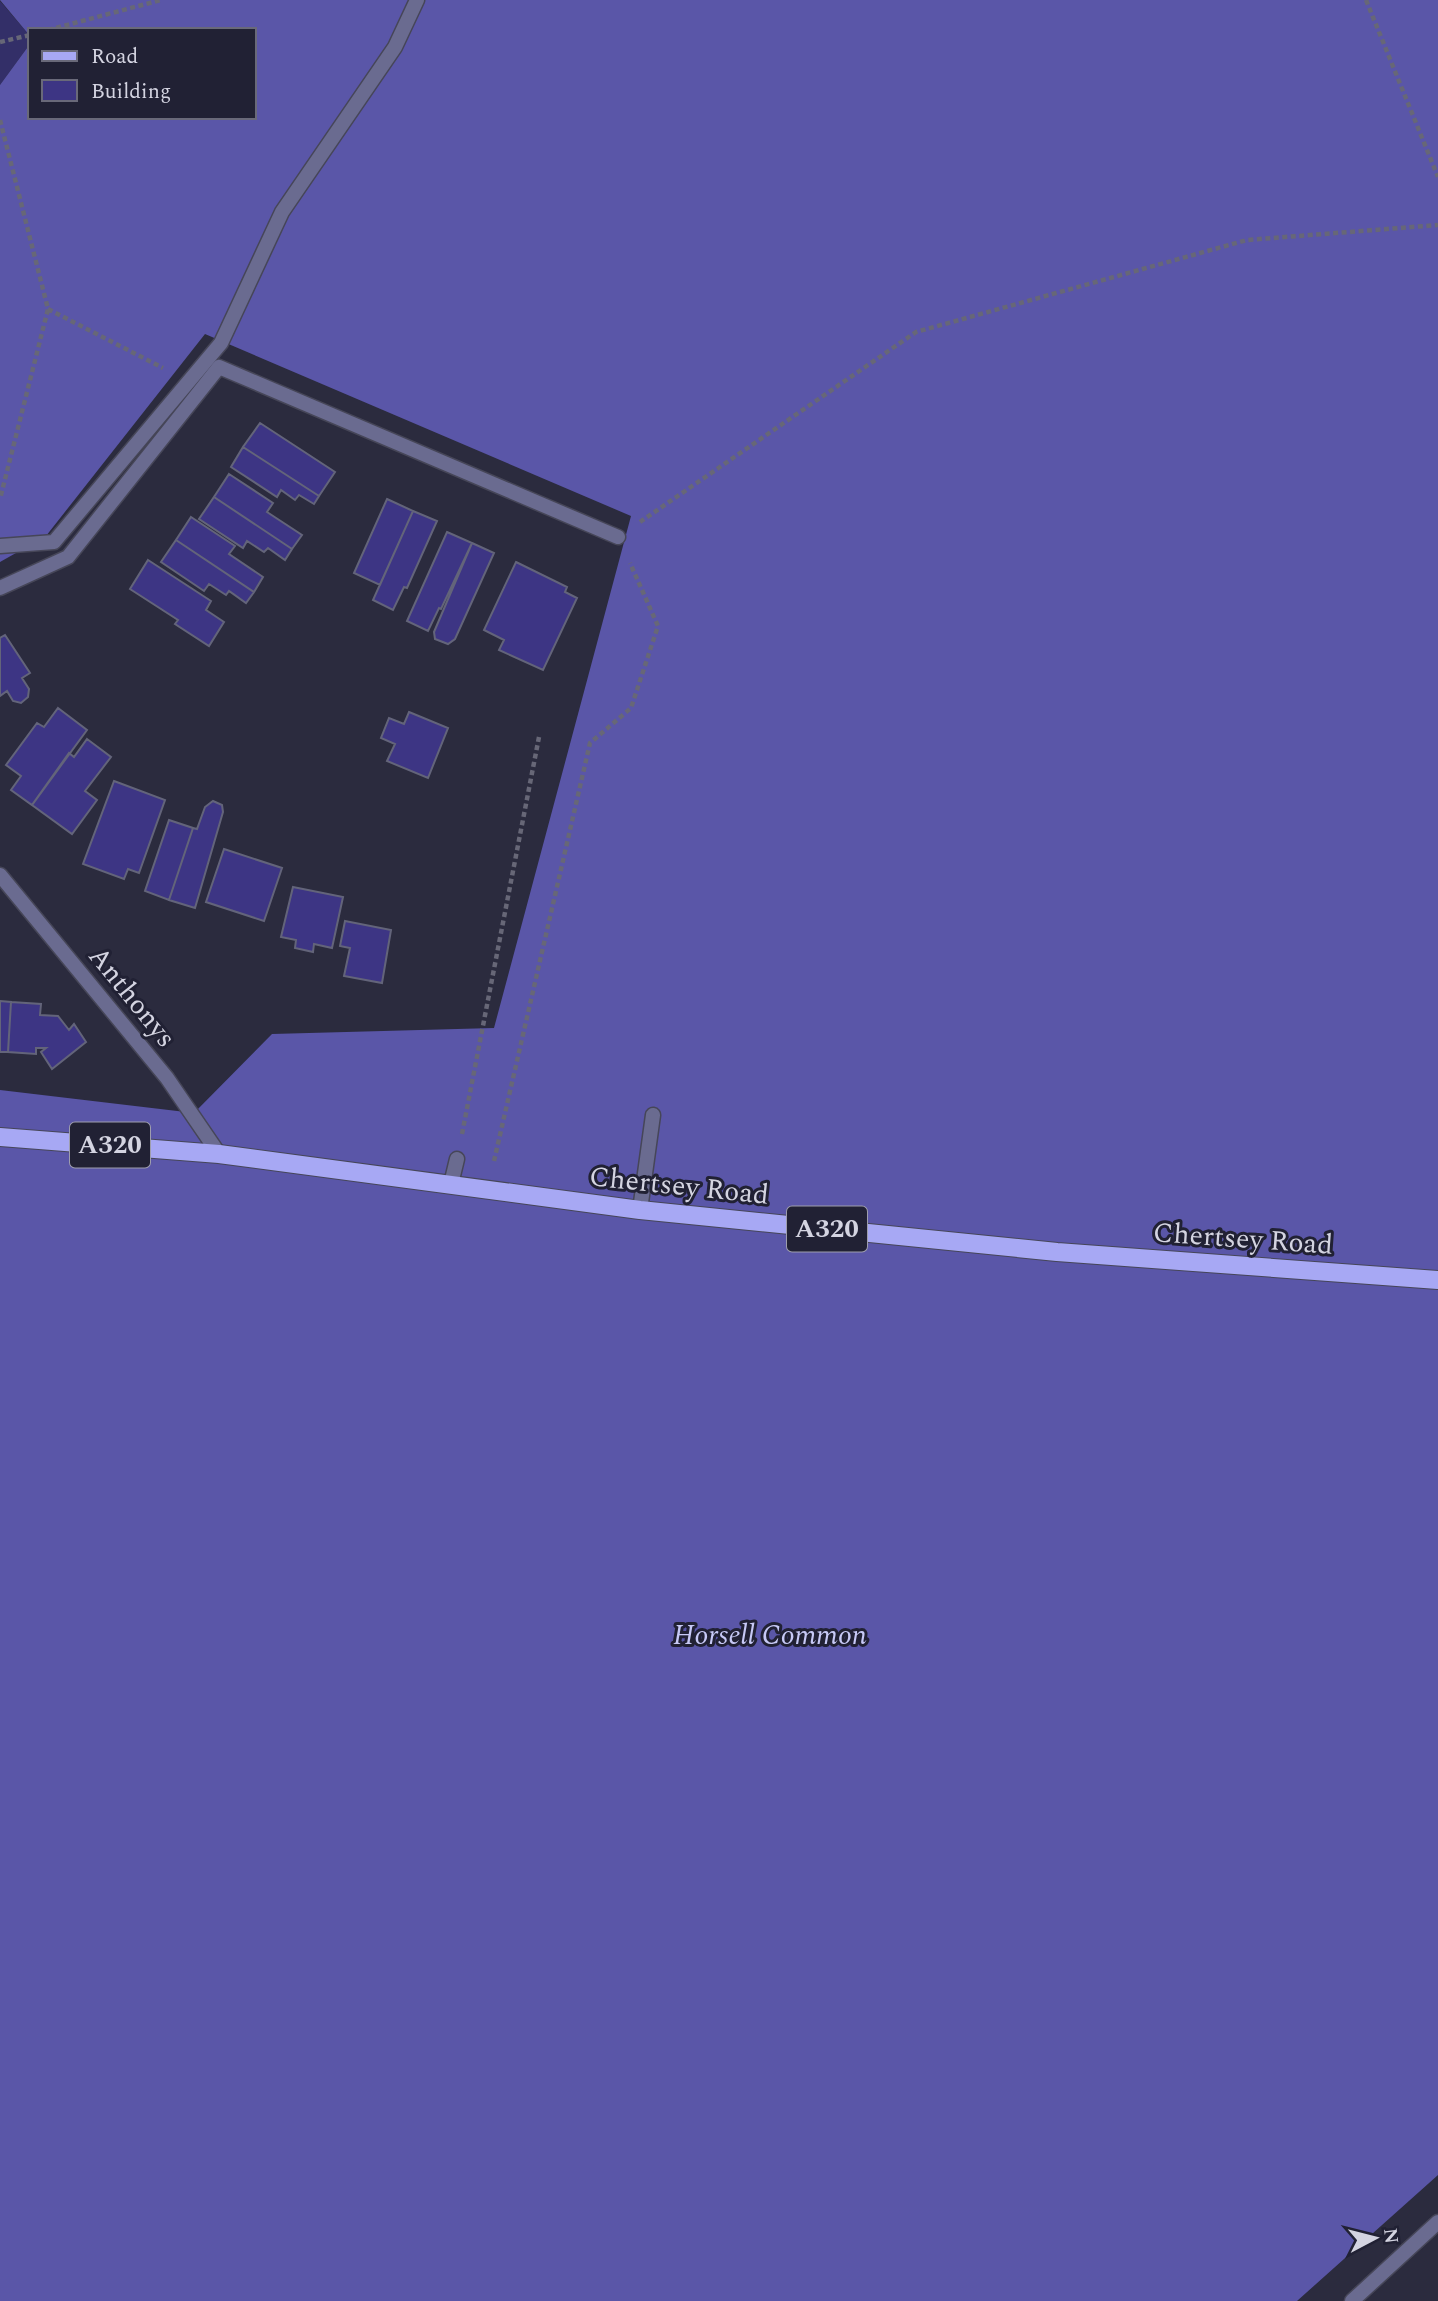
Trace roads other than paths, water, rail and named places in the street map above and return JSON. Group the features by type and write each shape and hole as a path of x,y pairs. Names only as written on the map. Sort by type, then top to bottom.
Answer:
{"main road":[{"name":"Chertsey Road","path":"0,1137 219,1154 639,1210 1057,1252 1438,1280"}],"street":[{"path":"0,546 54,542 221,343 282,212 395,47 417,0"},
{"path":"0,588 68,557 219,367 618,537"},
{"name":"Anthonys","path":"0,875 167,1078 219,1154"},
{"path":"639,1210 653,1115"},
{"path":"451,1184 457,1159"},
{"path":"1352,2301 1438,2222"}],"park label":[{"name":"Horsell Common","path":"770,1635"}]}
